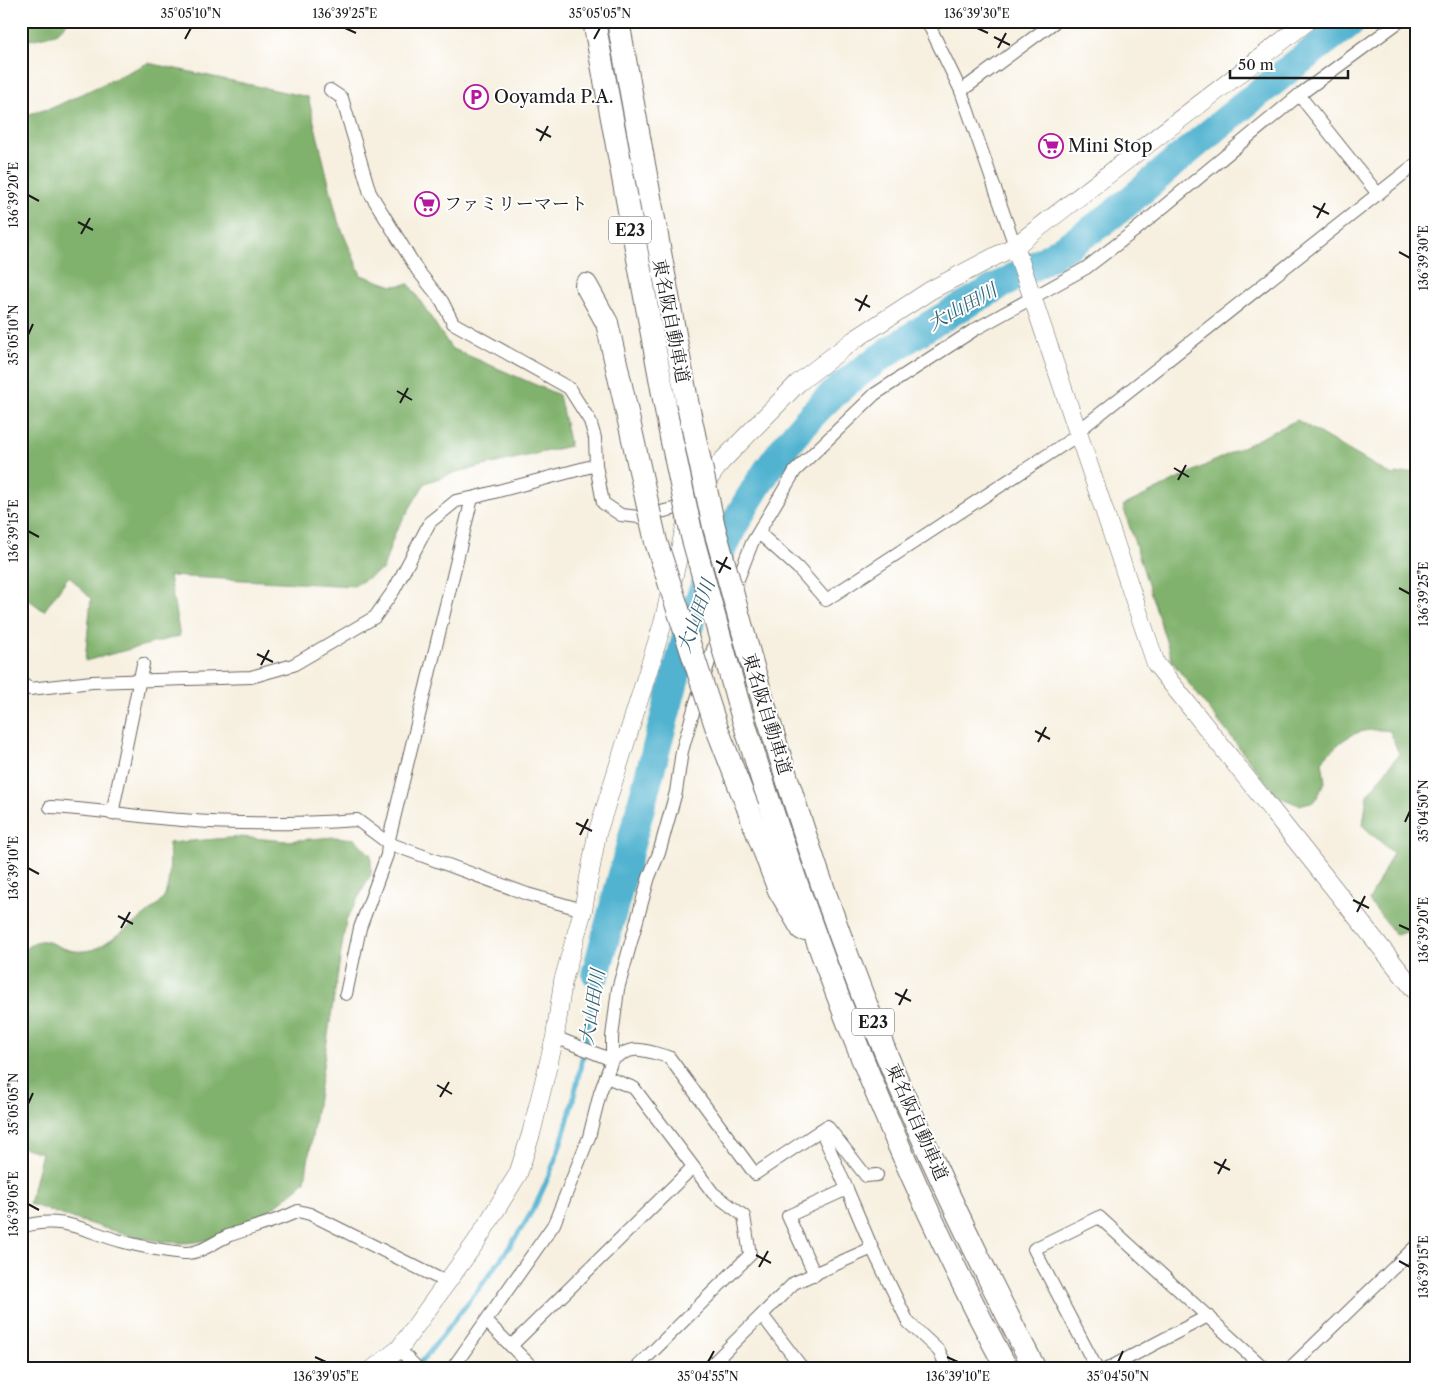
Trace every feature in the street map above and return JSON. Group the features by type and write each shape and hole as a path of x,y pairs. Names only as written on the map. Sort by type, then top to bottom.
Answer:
{"highway":[{"name":"東名阪自動車道","path":"594,21 630,228 671,437 692,536 738,702 791,869 834,984 903,1156 983,1324 1008,1369"},
{"name":"東名阪自動車道","path":"618,21 653,223 687,401 714,527 751,660 814,862 887,1056 934,1161 1035,1369"},
{"path":"624,51 627,21"},
{"path":"586,285 607,323 656,542 716,726 779,890 834,984"}],"street":[{"path":"927,21 961,91 1156,664 1417,993"},
{"path":"961,91 1056,21"},
{"path":"373,1369 399,1349 448,1283 518,1174 531,1134 555,1037 563,981 583,910 597,834 663,623 690,505 721,462 798,382 854,340 931,290 1016,248 1308,21"},
{"path":"452,1369 487,1322 554,1224 589,1137 612,1060 612,1037 618,989 676,792 682,751 724,614 752,543 795,471 875,394 948,346 1032,295 1086,268 1133,232 1299,95 1400,21"},
{"path":"330,90 342,98 370,193 418,271 442,301 453,322 569,388 590,421 595,438 596,465 603,503 621,515 639,518 690,505"},
{"path":"1299,95 1378,194"},
{"path":"759,533 798,568 826,600 1078,434 1417,163"},
{"path":"21,683 30,690 92,682 251,677 293,664 374,617 394,590 430,522 456,501 596,465"},
{"path":"346,994 360,928 387,856 388,843 472,498"},
{"path":"112,814 143,664"},
{"path":"50,807 92,809 112,814 183,821 281,824 358,820 388,843 527,894 583,910"},
{"path":"555,1037 612,1060"},
{"path":"612,1060 625,1050 638,1049 669,1057 755,1174 827,1126 866,1176 876,1174"},
{"path":"606,1077 634,1088 713,1193 744,1216 750,1255 635,1369"},
{"path":"821,1130 872,1248 908,1322 939,1351 948,1369"},
{"path":"511,1346 694,1166"},
{"path":"815,1275 788,1216 847,1189"},
{"path":"21,1227 44,1221 64,1223 81,1226 125,1242 186,1253 197,1252 230,1236 277,1222 298,1211 310,1214 448,1283"},
{"path":"1097,1369 1034,1248 1100,1217 1265,1369"},
{"path":"1289,1369 1417,1245"},
{"path":"707,1369 794,1283 872,1248"},
{"path":"762,1315 803,1369"},
{"path":"1107,1369 1208,1316"},
{"path":"487,1322 534,1369"},
{"path":"399,1349 418,1369"}],"green space":[{"path":"21,21 69,21 56,34 21,42"},
{"path":"148,63 308,97 338,221 361,275 393,286 409,284 451,348 559,395 570,446 457,472 425,483 395,533 383,569 354,586 169,576 180,636 85,661 91,599 69,576 44,611 21,594 21,116 52,108"},
{"path":"1297,420 1391,475 1417,471 1417,929 1396,935 1369,901 1393,853 1363,826 1367,795 1399,754 1390,731 1369,730 1360,732 1337,745 1322,761 1325,782 1315,801 1299,805 1277,796 1173,663 1123,506"},
{"path":"240,837 287,841 334,837 355,839 371,855 371,874 346,921 305,1181 268,1211 241,1227 212,1239 196,1242 158,1241 136,1236 89,1224 29,1204 42,1153 21,1147 21,953 36,942 42,941 78,951 86,951 101,946 141,918 163,899 169,879 169,843"}],"waterway":[{"name":"大山田川","path":"596,973 690,623 716,560 731,530 766,472 786,445 832,395 862,370 917,333 1049,257 1102,222 1264,89 1353,21"},
{"name":"大山田川","path":"417,1367 502,1257 525,1223 540,1196 553,1166 572,1102 580,1069 596,973"}],"place":[{"name":"Ooyamda P.A.","path":"476,97"},
{"name":"Mini Stop","path":"1051,146"},
{"name":"ファミリーマート","path":"427,204"}]}
